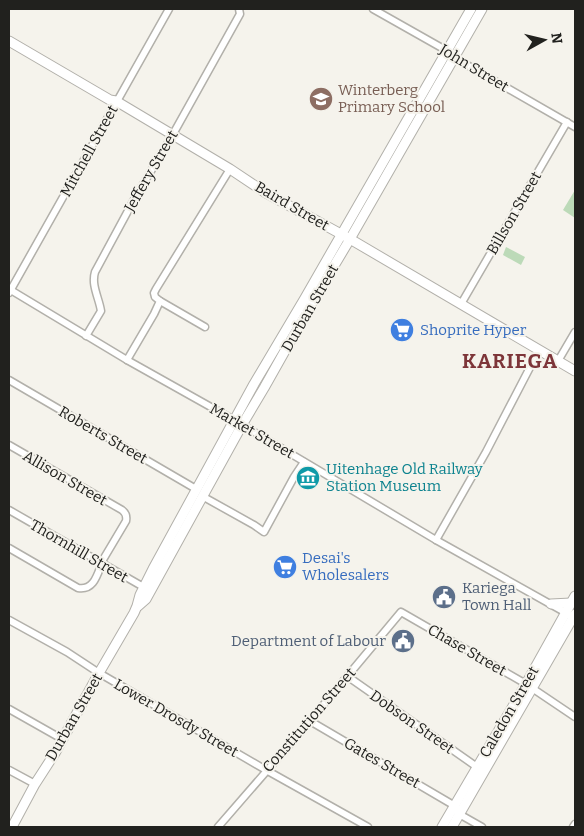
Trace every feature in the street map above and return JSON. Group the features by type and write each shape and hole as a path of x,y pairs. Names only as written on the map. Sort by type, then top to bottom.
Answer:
{"street":[{"name":"Mitchell Street","path":"9,291 169,9"},
{"name":"Jeffery Street","path":"86,336 101,311 93,275 239,16 240,9"},
{"name":"John Street","path":"373,9 575,126"},
{"name":"Durban Street","path":"12,827 138,606 140,595 147,589 166,544 199,493 341,234 471,9"},
{"name":"Durban Street","path":"238,423 272,374 482,9"},
{"name":"Baird Street","path":"9,41 110,100 116,101 266,192 575,371"},
{"name":"Billson Street","path":"461,304 567,122"},
{"path":"205,327 154,296 156,289 230,169"},
{"name":"Market Street","path":"9,291 436,540 571,615"},
{"path":"127,360 160,301"},
{"path":"558,361 575,332"},
{"path":"436,540 486,452 539,350"},
{"name":"Roberts Street","path":"9,380 199,493"},
{"name":"Allison Street","path":"9,446 122,510 126,515 126,521 101,564"},
{"path":"199,493 264,532 304,462"},
{"name":"Thornhill Street","path":"9,510 147,589"},
{"path":"9,548 81,589 91,586 101,564"},
{"path":"551,604 573,600"},
{"name":"Caledon Street","path":"452,827 529,686 571,615 573,600"},
{"name":"Constitution Street","path":"218,827 310,721 400,612"},
{"name":"Chase Street","path":"400,612 529,686 575,716"},
{"name":"Lower Drosdy Street","path":"9,620 67,652 99,673 266,770 368,827"},
{"name":"Dobson Street","path":"347,676 477,767"},
{"name":"Caledon Street","path":"442,827 477,767 529,686"},
{"path":"9,709 62,739"},
{"name":"Gates Street","path":"310,721 454,806"},
{"path":"9,770 35,784"},
{"path":"454,806 459,814 482,827"}],"green space":[{"path":"575,190 575,218 563,210"},
{"path":"506,247 525,257 521,265 503,255"}],"place":[{"name":"Winterberg Primary School","path":"321,99"},
{"name":"Shoprite Hyper","path":"402,330"},
{"name":"Uitenhage Old Railway Station Museum","path":"308,478"},
{"name":"Desai's Wholesalers","path":"285,567"},
{"name":"Kariega Town Hall","path":"444,597"},
{"name":"Department of Labour","path":"403,641"}],"district":[{"name":"KARIEGA","path":"510,361"}]}
